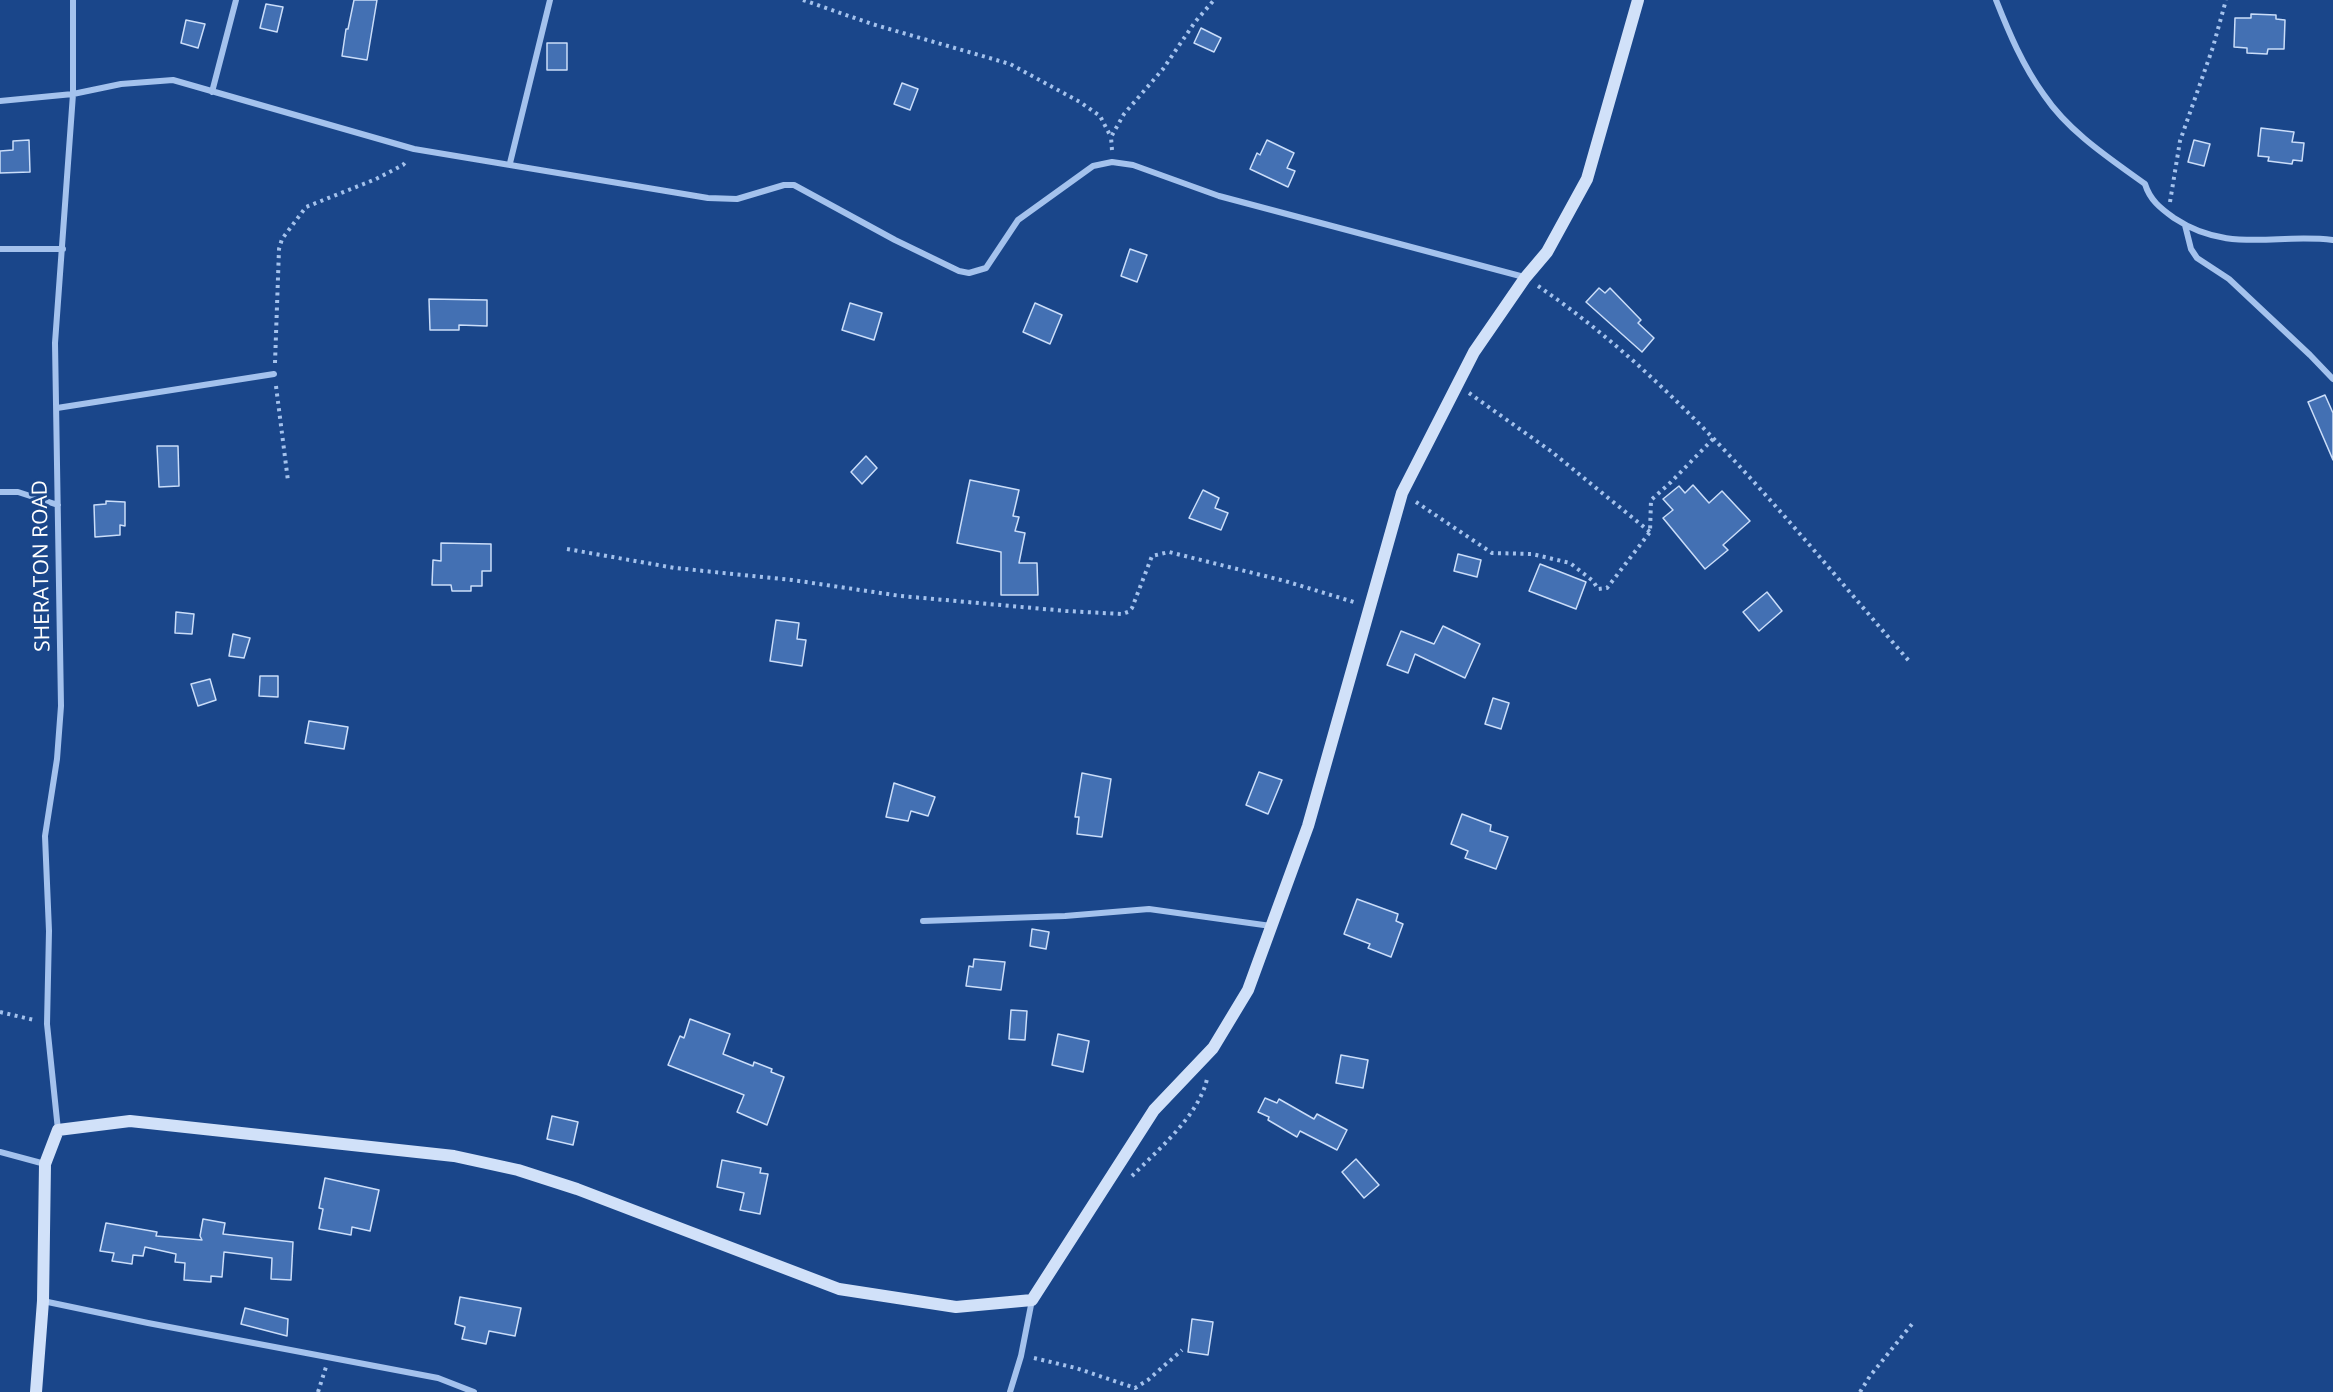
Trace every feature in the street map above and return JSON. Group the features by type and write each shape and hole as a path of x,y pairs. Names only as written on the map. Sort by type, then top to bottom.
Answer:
{"street":[{"name":"SHERATON ROAD","path":"58,1130 47,1023 49,931 45,836 57,759 61,706 56,343 73,94 73,0"},
{"path":"212,92 236,0"},
{"path":"510,163 550,0"},
{"path":"1010,1392 1021,1356 1032,1300 1154,1110 1214,1048 1248,990 1308,826 1402,493 1474,352 1525,278 1547,252 1587,179 1638,0"},
{"path":"1996,0 2019,55 2044,97 2076,131 2145,184 2150,197 2184,225 2212,237 2240,241 2317,238 2333,240"},
{"path":"0,101 73,94 121,84 173,80 414,149 510,163 708,198 737,199 794,185 894,240 959,271 969,273 986,268 1018,220 1093,166 1112,162 1133,165 1219,196 1525,278"},
{"path":"2184,225 2191,249 2197,258 2229,279 2333,379"},
{"path":"0,249 63,249"},
{"path":"57,408 274,374"},
{"path":"0,492 18,492 58,505"},
{"path":"922,921 1065,916 1149,909 1271,926"},
{"path":"36,1392 43,1300 45,1164 58,1130 130,1121 453,1156 518,1170 577,1189 839,1288 956,1307 1032,1300"},
{"path":"0,1152 45,1164"},
{"path":"43,1300 438,1378 474,1392"}],"path":[{"path":"803,0 872,24 1010,64 1080,102 1100,116 1111,137 1112,162"},
{"path":"1111,137 1124,114 1163,69 1214,0"},
{"path":"2169,214 2180,141 2213,46 2226,0"},
{"path":"288,482 274,374 279,249 282,238 306,207 376,179 403,165 414,149"},
{"path":"1525,278 1579,315 1625,354 1714,438 1909,661"},
{"path":"1458,386 1552,452 1650,532"},
{"path":"1402,493 1492,553 1532,554 1570,563 1593,581 1598,589 1607,588 1650,532 1651,500 1714,438"},
{"path":"567,549 675,568 792,580 901,596 1122,614 1132,608 1152,556 1169,552 1285,581 1369,607"},
{"path":"0,1012 47,1023"},
{"path":"1127,1181 1170,1138 1203,1095 1207,1076"},
{"path":"1860,1392 1912,1324"},
{"path":"1021,1356 1076,1368 1135,1388 1148,1380 1182,1350"},
{"path":"318,1392 329,1358"}],"building":[{"path":"354,0 377,0 367,60 342,56"},
{"path":"266,4 283,7 277,32 260,28"},
{"path":"2251,14 2276,15 2276,19 2285,20 2284,49 2268,49 2267,54 2247,53 2247,48 2234,47 2235,18 2251,18"},
{"path":"186,20 205,24 198,48 181,43"},
{"path":"1201,28 1221,38 1214,52 1194,43"},
{"path":"547,43 567,43 567,70 547,70"},
{"path":"902,83 918,89 910,110 894,104"},
{"path":"2261,128 2294,132 2292,142 2304,143 2302,161 2293,160 2292,164 2268,161 2269,157 2258,156"},
{"path":"29,140 30,172 0,173 0,151 13,150 13,141"},
{"path":"1267,140 1294,153 1287,168 1295,171 1288,187 1250,169 1257,153 1260,155"},
{"path":"2194,140 2210,144 2204,166 2188,162"},
{"path":"1130,249 1147,255 1137,282 1121,276"},
{"path":"1599,288 1605,293 1610,288 1641,320 1638,323 1654,338 1642,352 1586,302"},
{"path":"429,299 487,300 487,326 459,325 459,330 430,330"},
{"path":"850,303 882,313 874,340 842,330"},
{"path":"1035,303 1062,315 1050,344 1023,332"},
{"path":"2325,395 2333,413 2333,460 2308,402"},
{"path":"157,446 178,446 179,486 159,487"},
{"path":"866,456 877,468 862,484 851,472"},
{"path":"970,480 1019,490 1013,516 1019,517 1015,531 1025,533 1019,563 1037,563 1038,595 1001,595 1001,552 957,543"},
{"path":"1693,485 1709,503 1722,491 1750,521 1723,545 1728,550 1705,569 1663,518 1673,510 1663,499 1679,486 1685,493"},
{"path":"1203,490 1219,498 1215,508 1228,513 1221,530 1189,518"},
{"path":"106,501 125,502 125,526 120,525 120,535 95,537 94,505 106,504"},
{"path":"441,543 491,544 491,571 482,571 482,586 471,586 471,591 452,591 451,585 432,585 433,560 441,561"},
{"path":"1458,554 1481,560 1477,577 1454,571"},
{"path":"1540,564 1586,582 1576,609 1529,591"},
{"path":"1767,592 1782,611 1759,631 1743,612"},
{"path":"176,612 194,614 192,634 175,633"},
{"path":"776,620 799,623 797,639 806,640 802,666 770,661"},
{"path":"1443,626 1480,644 1465,678 1415,654 1408,673 1387,665 1401,631 1434,644"},
{"path":"233,634 250,638 244,658 229,656"},
{"path":"260,676 278,676 278,697 259,696"},
{"path":"210,679 216,700 198,706 191,684"},
{"path":"1493,698 1509,703 1501,729 1485,724"},
{"path":"309,721 348,727 344,749 305,743"},
{"path":"1259,772 1282,780 1268,814 1246,805"},
{"path":"1082,773 1111,779 1102,837 1077,834 1079,817 1075,817"},
{"path":"894,783 935,797 928,816 911,811 908,821 886,817"},
{"path":"1462,814 1491,825 1490,831 1508,837 1496,869 1465,858 1468,851 1451,844"},
{"path":"1357,899 1398,914 1396,921 1403,924 1391,957 1368,948 1370,944 1344,934"},
{"path":"1032,929 1049,932 1046,949 1030,946"},
{"path":"974,959 1005,962 1001,990 966,986 969,966 973,967"},
{"path":"1011,1010 1027,1011 1025,1040 1009,1039"},
{"path":"690,1019 730,1034 723,1054 753,1066 754,1062 784,1077 767,1125 737,1112 744,1095 668,1065 680,1036 684,1038"},
{"path":"1058,1034 1089,1041 1083,1072 1052,1065"},
{"path":"1341,1055 1368,1060 1363,1088 1336,1083"},
{"path":"1265,1098 1277,1103 1279,1099 1314,1119 1317,1114 1347,1130 1337,1150 1300,1131 1297,1137 1268,1120 1269,1117 1258,1112"},
{"path":"552,1116 578,1122 573,1145 547,1139"},
{"path":"1356,1159 1379,1185 1364,1198 1342,1172"},
{"path":"722,1160 761,1168 760,1173 768,1174 760,1214 740,1210 744,1193 717,1187"},
{"path":"325,1178 379,1190 370,1231 352,1227 351,1235 319,1229 323,1209 319,1208"},
{"path":"203,1219 225,1223 223,1234 293,1242 291,1280 271,1279 272,1258 224,1252 222,1277 211,1276 211,1282 184,1280 185,1263 175,1262 176,1254 145,1247 143,1256 133,1255 132,1264 112,1261 114,1253 100,1251 106,1223 157,1232 156,1236 202,1240 200,1236"},
{"path":"460,1297 521,1308 515,1336 489,1331 486,1344 462,1339 465,1327 455,1324"},
{"path":"245,1308 288,1319 287,1336 241,1324"},
{"path":"1192,1319 1213,1322 1208,1355 1188,1352"}]}
